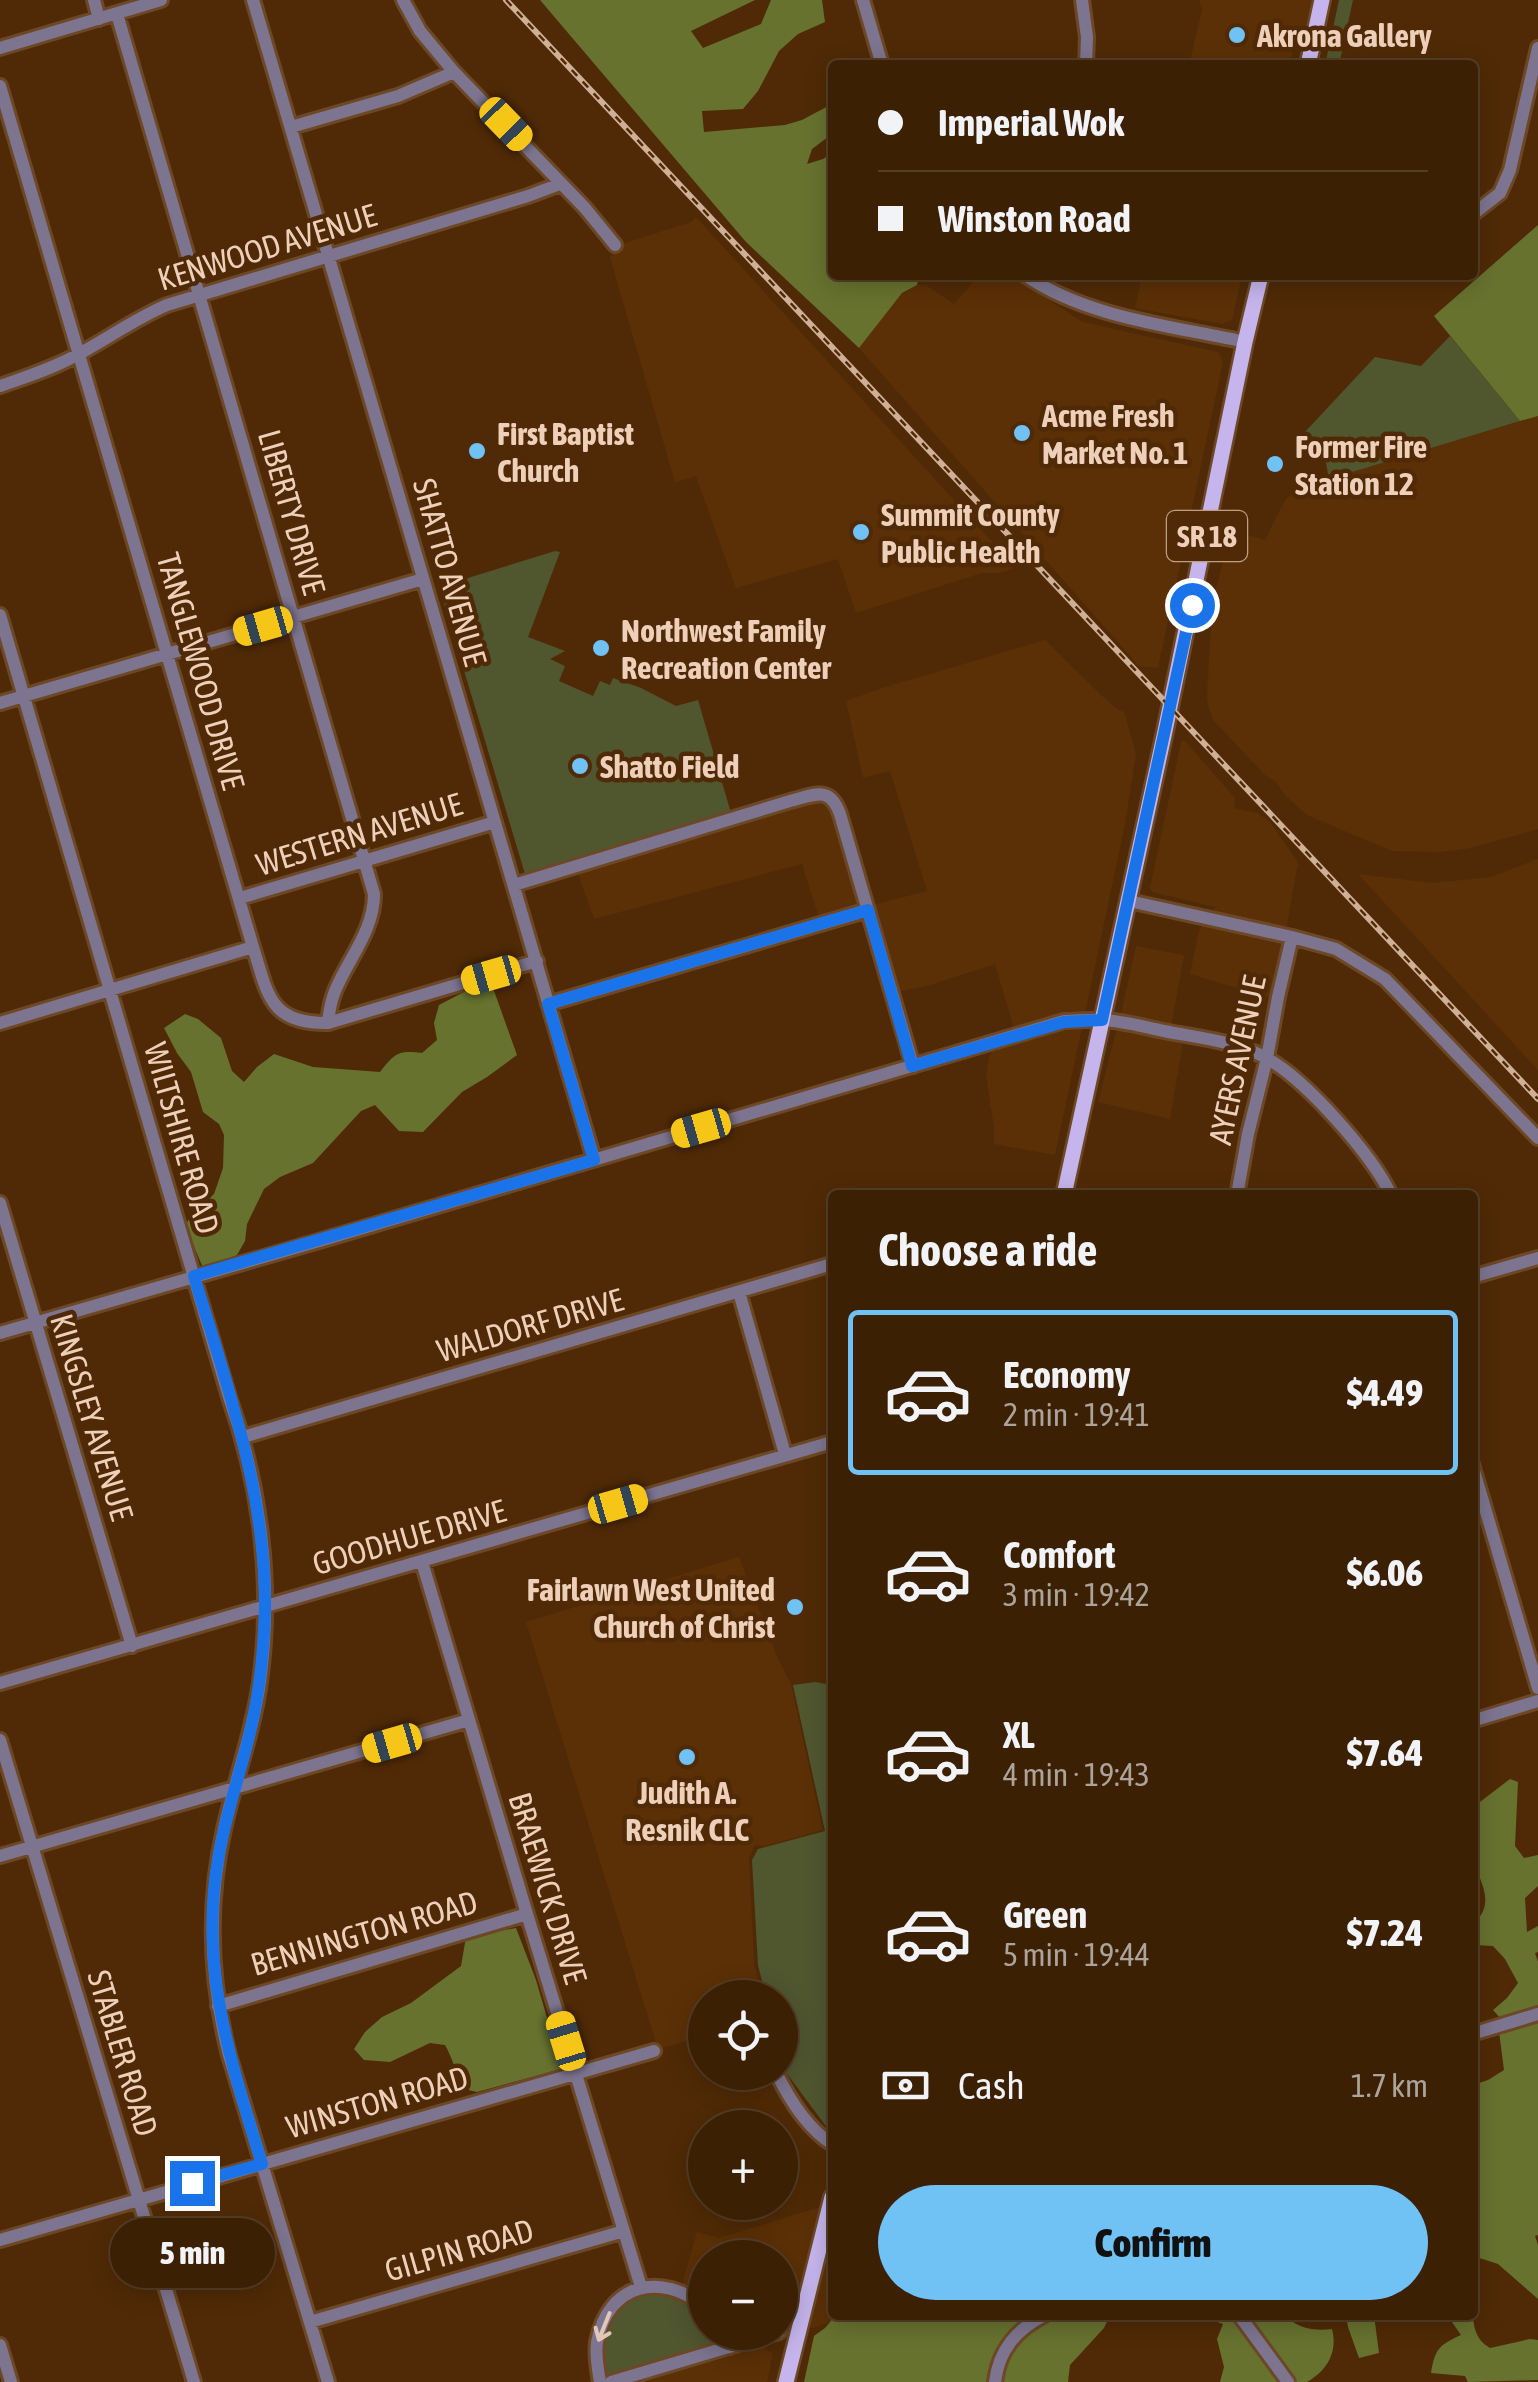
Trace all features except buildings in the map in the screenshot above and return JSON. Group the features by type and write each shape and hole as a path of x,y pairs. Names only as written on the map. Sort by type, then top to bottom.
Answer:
{"main road":[{"path":"1309,60 1322,0"},
{"name":"SR 18","path":"1065,1190 1261,280"},
{"path":"786,2382 828,2213"}],"street":[{"path":"94,0 99,19"},
{"path":"0,48 161,0"},
{"name":"SHATTO AVENUE","path":"253,0 594,1160"},
{"path":"403,0 420,31 454,72 532,150 615,245"},
{"path":"863,0 881,60"},
{"path":"1082,0 1086,60"},
{"name":"LIBERTY DRIVE","path":"116,14 374,894 368,926 334,993 328,1023"},
{"path":"1478,209 1500,192 1510,170 1538,48"},
{"path":"292,128 398,96 454,72"},
{"name":"TANGLEWOOD DRIVE","path":"0,86 268,992 289,1017 306,1024 328,1023"},
{"name":"KENWOOD AVENUE","path":"0,386 78,355 146,314 560,184"},
{"path":"1033,280 1059,296 1091,308 1245,342"},
{"path":"0,702 423,579"},
{"name":"WILTSHIRE ROAD","path":"0,614 243,1437 260,1530 265,1608 260,1682 225,1826 214,1896 214,1967 229,2055 328,2382"},
{"path":"514,885 746,813 821,793 830,796 838,808 912,1066"},
{"name":"WESTERN AVENUE","path":"240,898 495,822"},
{"path":"1129,901 1336,948 1384,980 1538,1138"},
{"path":"548,1004 868,910"},
{"name":"AYERS AVENUE","path":"1238,1190 1292,937"},
{"path":"0,1023 253,947"},
{"path":"328,1023 536,962"},
{"path":"0,1333 1064,1022 1102,1020 1215,1041 1268,1058 1299,1082 1361,1148 1389,1190"},
{"name":"KINGSLEY AVENUE","path":"0,1203 132,1646"},
{"path":"1478,1275 1538,1258"},
{"name":"WALDORF DRIVE","path":"243,1437 828,1265"},
{"path":"738,1292 785,1454"},
{"name":"GOODHUE DRIVE","path":"0,1684 828,1443"},
{"path":"1478,1484 1538,1688"},
{"name":"BRAEWICK DRIVE","path":"422,1562 641,2287"},
{"path":"1478,1719 1538,1701"},
{"path":"0,1856 468,1720"},
{"name":"STABLER ROAD","path":"0,1740 194,2382"},
{"name":"BENNINGTON ROAD","path":"218,2006 526,1914"},
{"path":"1478,2032 1538,2014"},
{"name":"WINSTON ROAD","path":"0,2240 654,2051"},
{"path":"787,2090 800,2112 828,2141"},
{"name":"GILPIN ROAD","path":"310,2322 624,2230"},
{"path":"600,2382 596,2349 604,2322 616,2305 641,2287 669,2287 688,2295"},
{"path":"995,2382 1009,2342 1035,2320"},
{"path":"1243,2320 1288,2382"},
{"path":"0,2345 11,2382"},
{"path":"611,2382 720,2350"}],"shaded area":[{"path":"1199,0 1322,0 1315,33 1298,29 1290,60 1190,60 1202,10"},
{"path":"696,217 1014,568 982,573 856,613 838,559 736,588 696,476 675,482 610,257 622,244"},
{"path":"975,280 1017,280 1083,322 1218,352 1223,362 1158,668 1139,666 859,348 902,293 917,285 926,285 954,304"},
{"path":"1141,280 1241,280 1232,320 1222,324 1135,308"},
{"path":"1538,416 1538,829 1471,848 1392,851 1307,815 1214,721 1209,709 1212,605 1231,530 1265,540 1285,500 1300,487"},
{"path":"1045,640 1124,712 1136,754 1125,824 1055,1155 994,1144 986,1075 989,1056 1013,1025 995,964 896,992 873,905 927,891 890,771 863,778 846,701"},
{"path":"1184,740 1235,798 1234,808 1257,813 1269,821 1298,862 1274,999 1190,974 1199,930 1215,907 1152,892 1150,888"},
{"path":"820,801 831,810 858,902 849,911 819,918 802,864 594,919 577,871"},
{"path":"1538,859 1538,1070 1358,874 1433,883 1491,877"},
{"path":"1136,946 1184,955 1171,1027 1185,1030 1170,1119 1098,1102"},
{"name":"Judith A. Resnik CLC","path":"739,1557 791,1684 823,1830 755,1845 749,1857 754,1964 758,1980 688,1980 688,2041 658,2049 526,1622"},
{"path":"828,2205 828,2320 835,2320 814,2328 798,2326 798,2240 695,2240 697,2232 719,2238 778,2220 798,2220 798,2214"},
{"path":"688,2263 688,2296 680,2291"},
{"path":"751,2350 773,2353 767,2382 637,2382"}],"green space":[{"path":"540,0 755,0 691,31 703,48 761,24 771,0 822,0 825,22 798,34 779,51 758,91 743,109 702,111 704,132 785,125 828,106 828,137 812,149 807,164 828,156 828,280 918,280 917,285 902,293 859,348 746,242"},
{"path":"1339,0 1353,0 1340,60 1326,60"},
{"path":"1538,225 1538,416 1520,421 1434,316"},
{"path":"1450,336 1520,421 1329,479 1322,442 1305,432 1375,357 1421,366"},
{"path":"560,552 528,637 565,651 550,659 565,666 559,681 593,696 600,681 610,685 613,678 676,706 698,700 731,813 525,874 439,587"},
{"path":"481,983 493,988 517,1055 462,1092 423,1132 399,1131 375,1105 361,1111 313,1163 280,1177 264,1189 237,1255 204,1270 185,1226 214,1194 223,1168 224,1135 219,1124 203,1112 191,1072 164,1028 185,1014 198,1019 221,1038 232,1071 244,1082 274,1054 313,1067 380,1072 398,1054 422,1053 437,1040 434,1023 439,1005"},
{"path":"828,1684 828,2129 798,2089 798,1980 762,1980 752,1860 758,1849 825,1831 793,1685"},
{"path":"1510,1779 1518,1782 1515,1846 1524,1858 1538,1855 1538,1886 1525,1898 1527,1932 1538,1926 1538,2006 1502,2020 1493,2010 1518,1983 1493,1946 1478,1945 1478,1918 1485,1899 1478,1874 1478,1803"},
{"path":"516,1928 562,2069 477,2092 464,2089 445,2045 430,2043 390,2062 364,2060 354,2049 382,2017 411,2003 461,1966 466,1937"},
{"path":"1538,2020 1535,2236 1538,2299 1498,2264 1478,2258 1478,2083 1504,2070 1499,2032"},
{"path":"646,2292 688,2303 688,2350 691,2350 604,2377 603,2348 608,2326"},
{"path":"832,2320 1028,2320 1015,2327 1001,2345 991,2382 804,2382 814,2336"},
{"path":"1044,2320 1108,2320 1070,2365 1068,2382 1001,2382 1011,2349 1031,2327"},
{"path":"1212,2320 1292,2320 1307,2328 1332,2329 1332,2353 1320,2372 1307,2382 1220,2382 1224,2367 1217,2339 1223,2324"},
{"path":"1347,2320 1375,2320 1379,2353 1359,2358"},
{"path":"1450,2320 1473,2320 1481,2341 1490,2348 1538,2340 1538,2380 1468,2382 1465,2376 1431,2373 1439,2349 1461,2335"}],"railway":[{"path":"506,0 1538,1099"}],"place":[{"name":"Akrona Gallery","path":"1237,35"},
{"name":"Acme Fresh Market No. 1","path":"1022,433"},
{"name":"First Baptist Church","path":"477,451"},
{"name":"Former Fire Station 12","path":"1275,464"},
{"name":"Summit County Public Health","path":"861,532"},
{"name":"Northwest Family Recreation Center","path":"601,648"},
{"name":"Shatto Field","path":"580,766"},
{"name":"Fairlawn West United Church of Christ","path":"795,1607"},
{"name":"Judith A. Resnik CLC","path":"687,1757"}],"route":[{"path":"192,2183 262,2164 218,2006 212,1913 225,1826 260,1682 265,1608 256,1498 243,1437 194,1276 594,1160 548,1004 868,910 912,1066 1064,1022 1102,1020 1192,605"}]}
